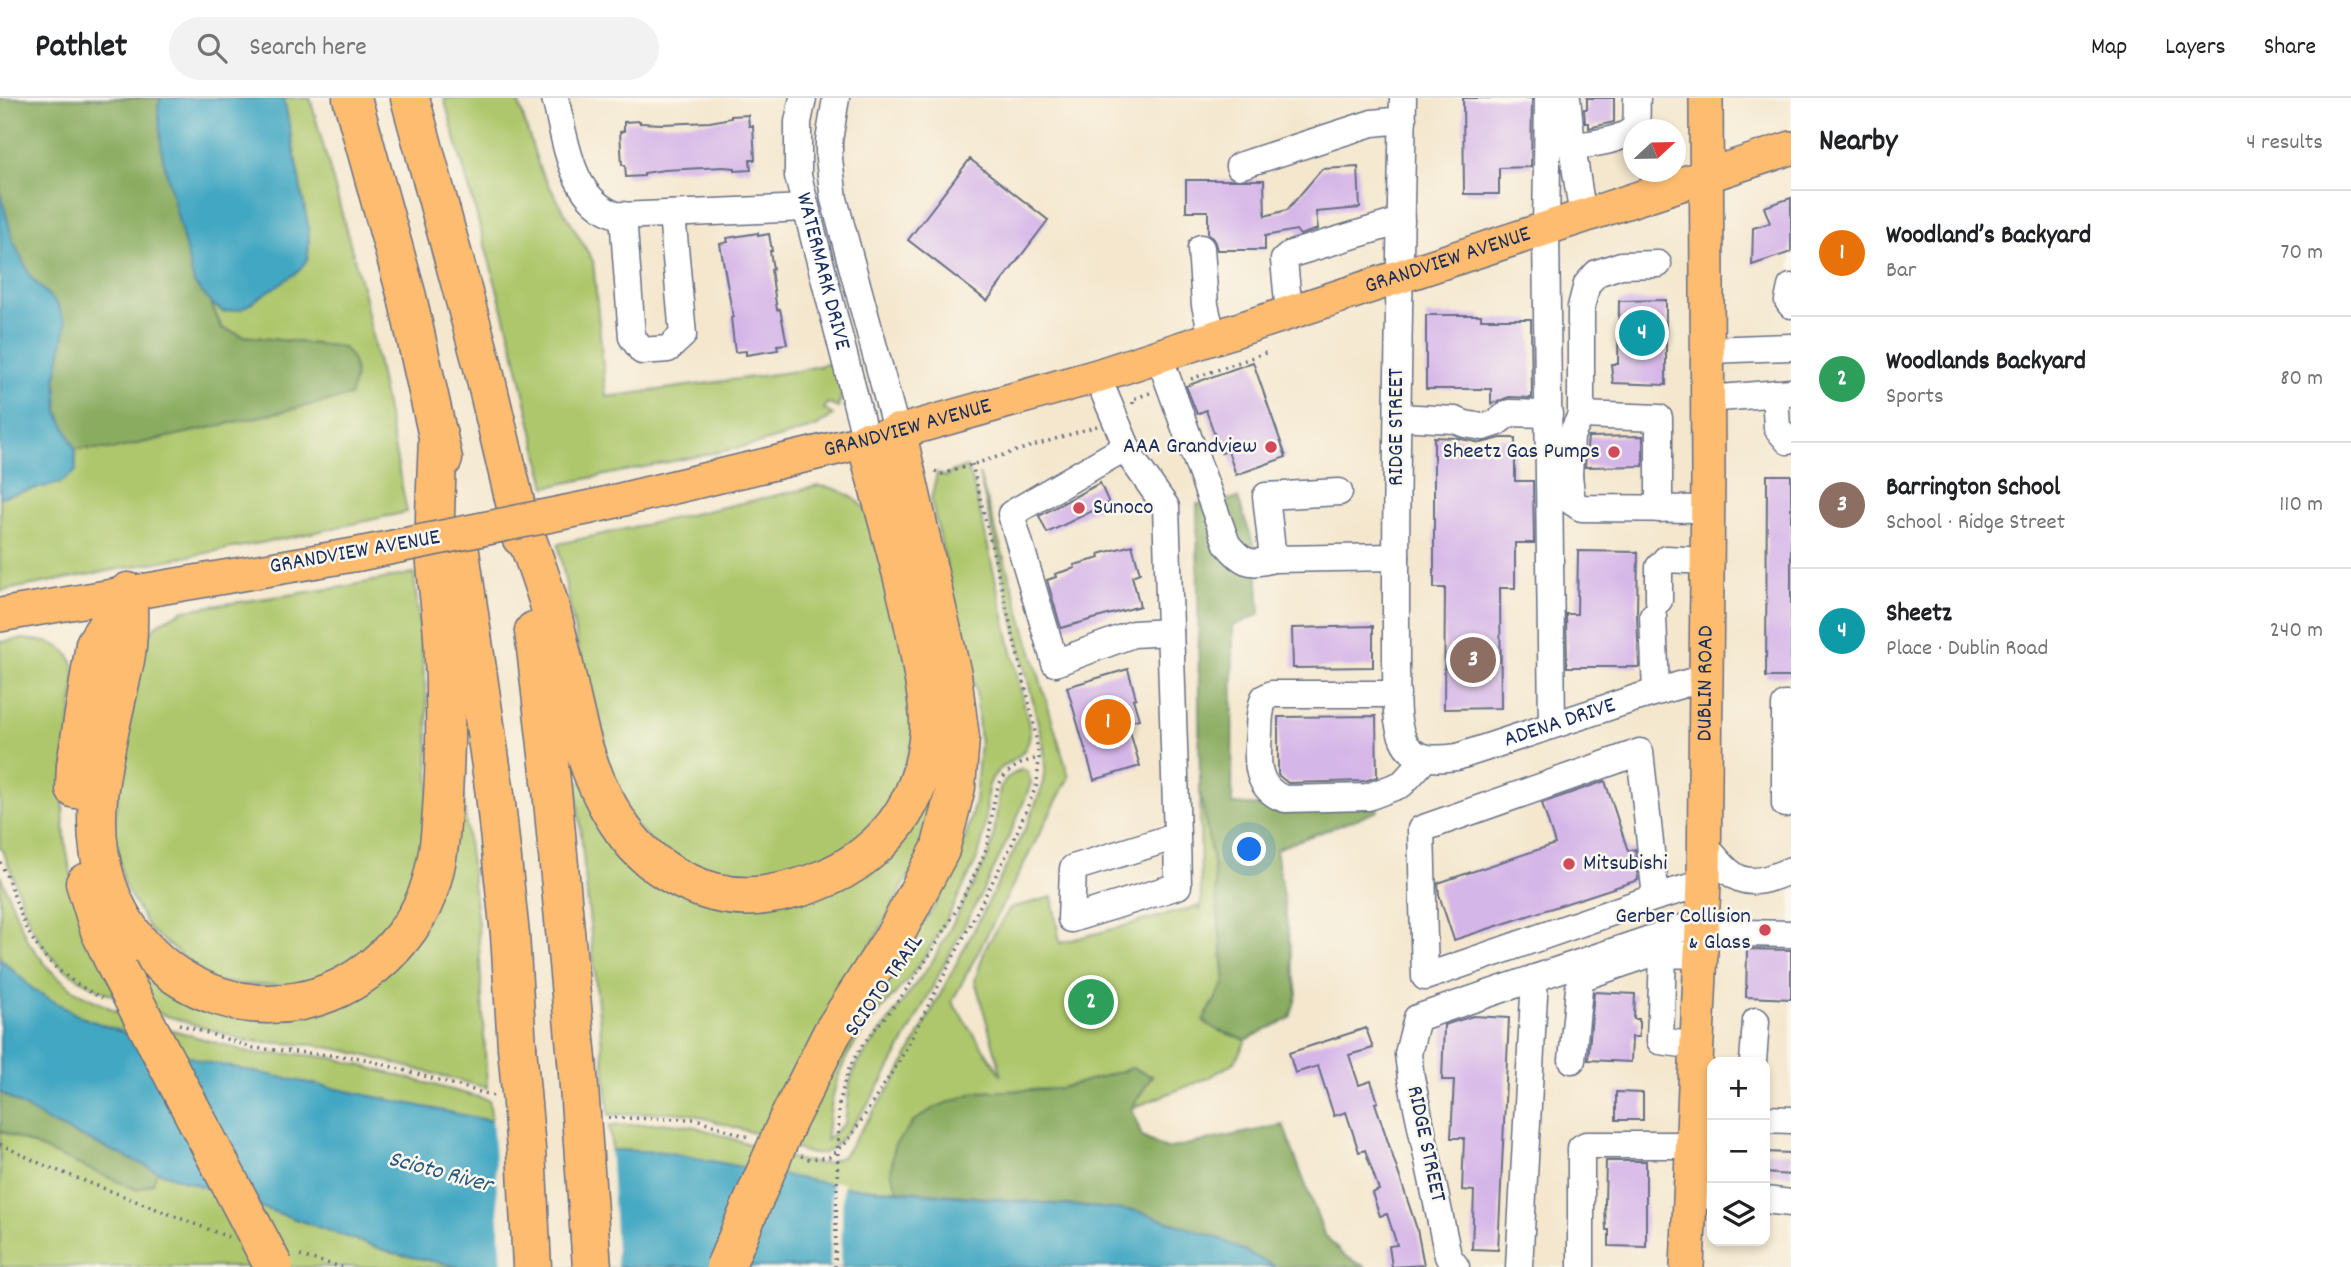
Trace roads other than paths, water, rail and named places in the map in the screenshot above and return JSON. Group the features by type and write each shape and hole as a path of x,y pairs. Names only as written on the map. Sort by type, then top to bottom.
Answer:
{"highway":[{"path":"352,98 407,297 438,435 461,557 495,794 510,934 532,1267"},
{"path":"410,98 465,298 517,511 551,610 579,733 592,777 606,805 645,857 669,873 697,886 726,895 757,896 814,885 846,869 888,834 905,810 917,784 929,728 916,633 882,437"},
{"path":"128,592 127,646 98,784 97,828 100,855 117,907 148,953 191,985 216,996 243,1003 270,1005 307,998 340,987 361,976 391,951 413,922 431,885 440,840 445,752 443,639 435,547 438,435"},
{"path":"725,1267 787,1122 832,1033 895,935 940,850 956,787 960,738 952,675 882,437"},
{"path":"517,511 552,790 577,1060 592,1267"},
{"path":"128,592 95,645 76,765 76,842 85,884 100,931 118,970 281,1260"}],"main road":[{"name":"DUBLIN ROAD","path":"1687,1267 1701,1195 1693,1145 1704,1105 1698,1045 1703,936 1707,677 1709,350 1706,98"},
{"name":"GRANDVIEW AVENUE","path":"0,615 359,554 591,507 882,437 1097,376 1791,148"}],"street":[{"path":"555,98 574,169 583,191 599,207 611,213 672,214 805,208"},
{"name":"WATERMARK DRIVE","path":"803,98 798,122 797,149 798,176 805,208 882,437"},
{"name":"WATERMARK DRIVE","path":"836,98 829,141 834,199 882,437"},
{"path":"1548,98 1546,229 1549,414 1559,475 1552,725"},
{"path":"1567,98 1583,217"},
{"path":"1572,146 1631,132 1636,124 1637,98"},
{"path":"1238,166 1372,123 1403,109"},
{"name":"RIDGE STREET","path":"1403,109 1398,277 1397,694 1399,728 1404,741 1419,755"},
{"path":"623,215 632,337 642,351 668,349 683,335 672,214"},
{"path":"1289,313 1284,260 1291,254 1401,221"},
{"path":"1201,248 1205,305 1213,339"},
{"path":"1658,264 1620,265 1597,273 1587,284 1581,306 1581,415 1571,436 1559,475 1572,502 1581,508 1707,509"},
{"path":"1791,287 1788,301 1791,305"},
{"path":"1547,336 1581,336"},
{"path":"1709,350 1791,346"},
{"path":"1159,356 1227,544 1239,558 1249,562 1263,562 1273,559 1396,557"},
{"path":"1097,376 1132,459 1166,507 1177,835"},
{"path":"1708,399 1783,393 1777,428 1791,440"},
{"path":"1398,417 1455,419 1483,428 1496,423 1508,413 1549,414"},
{"path":"1581,415 1659,418 1659,509"},
{"path":"1126,447 1011,514 1055,663 1133,634 1170,632"},
{"path":"1273,559 1266,496 1339,492"},
{"path":"1656,692 1659,567 1666,559 1707,561"},
{"name":"ADENA DRIVE","path":"1419,755 1434,761 1457,757 1707,677"},
{"path":"1788,804 1775,798 1780,710 1775,693 1791,687"},
{"path":"1397,694 1272,694 1264,698 1260,708 1257,764 1262,779 1274,795 1285,799 1368,797 1402,784 1419,755"},
{"path":"1656,897 1640,752 1421,829 1425,977 1704,883"},
{"path":"1704,844 1732,877 1740,880 1770,878 1791,870"},
{"path":"1577,971 1703,936 1791,934"},
{"path":"1520,1267 1535,978 1650,954 1663,954 1703,936"},
{"path":"1663,954 1660,1041 1698,1045"},
{"path":"1573,1059 1577,971"},
{"name":"RIDGE STREET","path":"1456,1267 1448,1256 1411,1078 1408,1054 1417,1018 1535,978"},
{"path":"1753,1057 1756,1021"},
{"path":"1770,1119 1791,1120"},
{"path":"1581,1267 1581,1148 1586,1145 1693,1145"},
{"path":"1770,1201 1791,1203"}],"water":[{"path":"161,98 284,98 309,231 308,258 299,271 242,309 223,312 211,303 194,283 162,154 158,107"},
{"path":"0,192 13,241 31,278 57,304 66,323 56,378 58,412 75,449 76,471 60,483 0,497"},
{"name":"Scioto River","path":"0,958 34,990 81,1017 202,1061 492,1121 612,1150 665,1152 845,1187 1137,1211 1218,1238 1276,1267 460,1267 393,1253 157,1171 49,1122 0,1092"}],"place":[{"name":"Sheetz","path":"1642,333"},
{"name":"AAA Grandview","path":"1271,447"},
{"name":"Sheetz Gas Pumps","path":"1614,452"},
{"name":"Sunoco","path":"1079,508"},
{"name":"Barrington School","path":"1473,660"},
{"name":"Woodland’s Backyard","path":"1108,722"},
{"name":"Mitsubishi","path":"1569,864"},
{"name":"Gerber Collision & Glass","path":"1765,930"},
{"name":"Woodlands Backyard","path":"1091,1002"}]}
